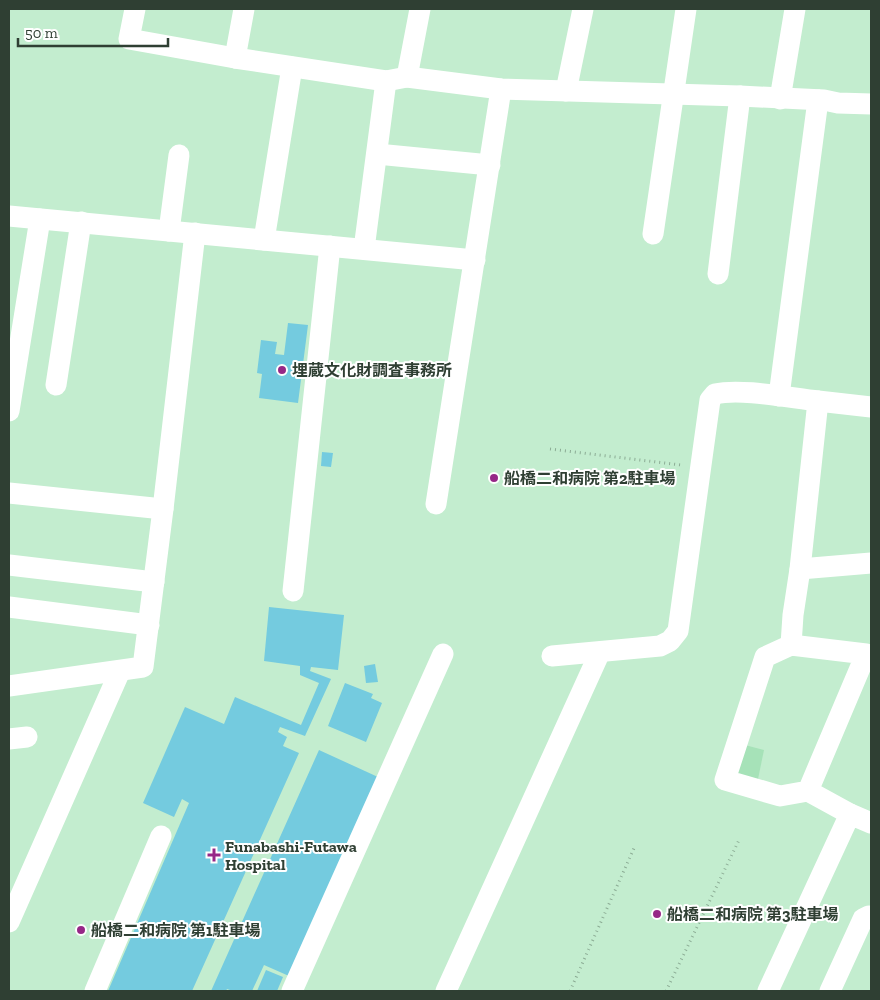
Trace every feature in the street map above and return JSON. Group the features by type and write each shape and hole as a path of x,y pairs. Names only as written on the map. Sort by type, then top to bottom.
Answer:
{"street":[{"path":"135,9 129,39 292,66 500,89 740,96 871,104"},
{"path":"235,58 244,9"},
{"path":"364,249 377,154 397,79 420,9"},
{"path":"566,91 583,9"},
{"path":"653,234 686,9"},
{"path":"780,98 796,9"},
{"path":"264,240 292,66"},
{"path":"436,504 490,165 500,89"},
{"path":"718,274 740,96"},
{"path":"779,396 818,100"},
{"path":"377,154 490,165"},
{"path":"169,231 179,155"},
{"path":"9,216 475,260"},
{"path":"9,406 40,219"},
{"path":"56,385 80,222"},
{"path":"9,686 143,667 195,233"},
{"path":"293,592 330,246"},
{"path":"552,656 660,646 670,641 678,631 710,400 714,394 724,391 871,407"},
{"path":"791,645 818,401"},
{"path":"9,493 163,509"},
{"path":"800,569 871,563"},
{"path":"9,565 154,582"},
{"path":"9,607 149,625"},
{"path":"808,791 866,654 791,645 765,657 726,780 780,796 808,791 871,823"},
{"path":"446,991 600,652"},
{"path":"292,991 443,654"},
{"path":"9,922 120,671"},
{"path":"768,991 850,814"},
{"path":"94,991 161,836"},
{"path":"830,991 863,919 871,917"}],"path":[{"path":"550,450 701,468"},
{"path":"666,991 740,838"},
{"path":"570,991 635,846"}],"green space":[{"path":"741,744 764,750 758,779 739,776 735,767"}],"building":[{"path":"288,323 308,325 298,403 259,398 262,374 257,373 261,340 277,342 275,354 284,355"},
{"path":"322,452 333,453 331,467 321,466"},
{"path":"269,607 344,615 338,670 311,667 310,671 331,679 305,736 280,727 278,732 287,737 283,746 299,753 192,991 108,991 189,803 182,799 174,817 143,803 185,707 224,724 235,697 301,725 319,683 300,675 300,666 264,661"},
{"path":"375,664 378,682 366,683 364,666"},
{"path":"345,683 373,694 371,698 382,703 366,742 328,726"},
{"path":"319,750 378,777 289,976 264,965 252,991 233,991 227,989 226,991 211,991"},
{"path":"266,970 283,977 277,991 257,991"}],"place":[{"name":"埋蔵文化財調査事務所","path":"282,370"},
{"name":"船橋二和病院 第2駐車場","path":"494,478"},
{"name":"Funabashi-Futawa Hospital","path":"214,855"},
{"name":"船橋二和病院 第3駐車場","path":"657,914"},
{"name":"船橋二和病院 第1駐車場","path":"81,930"}]}
